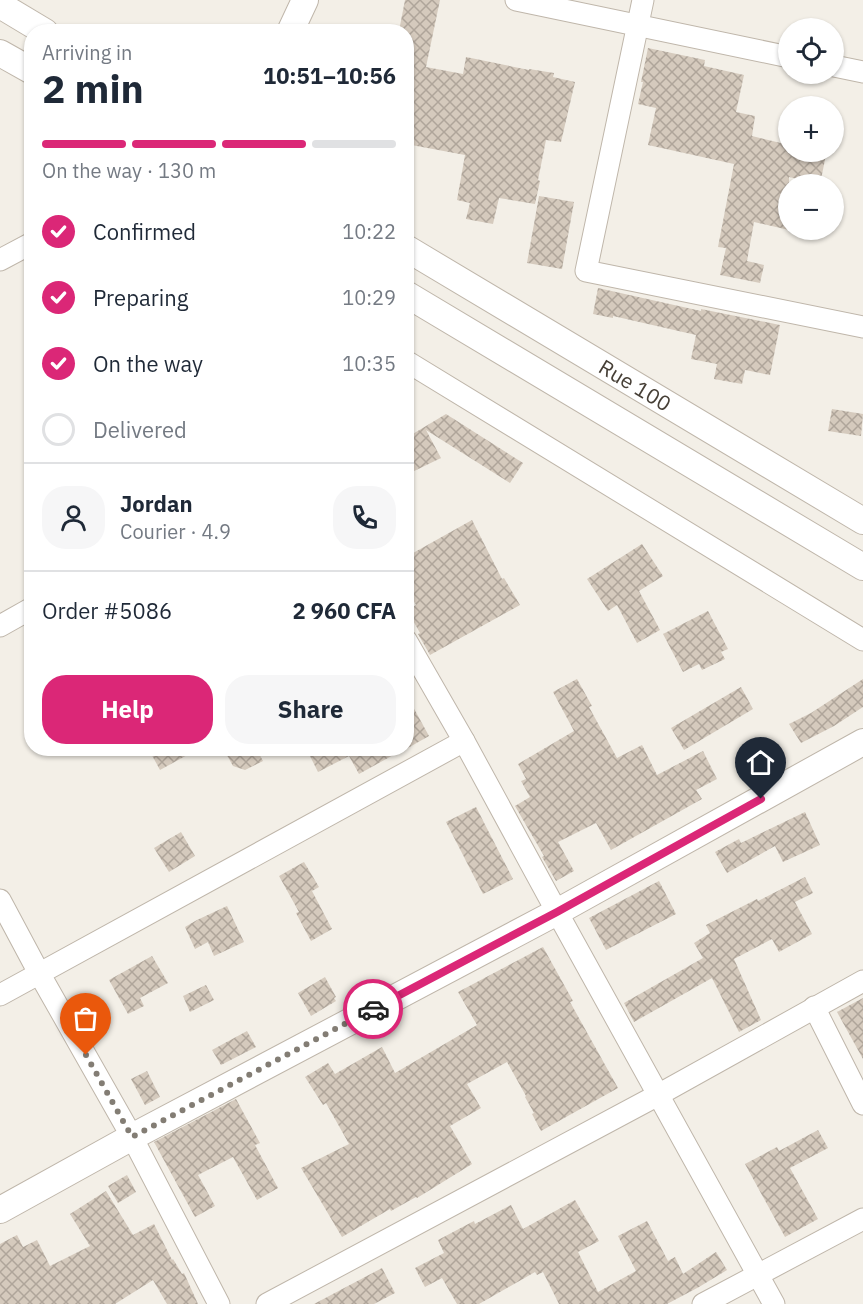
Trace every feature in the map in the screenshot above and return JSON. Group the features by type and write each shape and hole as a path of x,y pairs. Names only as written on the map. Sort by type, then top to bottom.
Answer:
{"street":[{"path":"294,24 304,0"},
{"path":"516,0 778,55"},
{"path":"643,0 586,271 863,327"},
{"path":"0,5 32,24"},
{"path":"0,53 24,66"},
{"path":"844,68 863,72"},
{"path":"0,260 24,247"},
{"name":"Rue 100","path":"414,253 863,521"},
{"path":"414,299 863,567"},
{"path":"414,366 863,640"},
{"path":"0,626 24,612"},
{"path":"414,654 465,741 774,1304"},
{"path":"0,995 465,741"},
{"path":"0,1210 132,1137 557,912 863,742"},
{"path":"0,900 132,1137 219,1304"},
{"path":"267,1304 658,1095 863,981"},
{"path":"814,1007 863,1104"},
{"path":"703,1304 863,1219"}],"building":[{"path":"405,0 440,0 426,67 463,74 466,57 554,73 553,77 575,82 561,142 546,140 535,204 499,198 493,224 466,219 470,203 457,200 465,155 414,145 414,24 400,24"},
{"path":"648,48 705,60 704,66 744,75 736,112 755,116 752,136 778,142 778,162 825,162 822,174 778,174 778,227 754,222 747,261 764,265 760,283 720,275 726,248 718,247 734,164 648,145 656,108 638,104 643,82 641,82"},
{"path":"539,196 574,202 562,269 527,263"},
{"path":"598,288 701,311 701,309 780,325 770,375 745,370 742,384 714,379 717,364 691,359 696,335 613,316 613,318 593,314"},
{"path":"832,409 863,414 861,436 828,431"},
{"path":"446,414 523,463 510,483 426,430 441,458 414,471 414,433"},
{"path":"472,520 502,579 504,578 520,605 430,655 414,622 414,606 416,605 414,602 414,553"},
{"path":"642,544 663,576 639,591 660,630 637,643 617,605 608,611 587,579"},
{"path":"708,611 728,649 721,652 725,659 702,670 699,664 683,672 663,634"},
{"path":"577,679 592,706 589,707 617,758 642,745 657,775 703,751 717,779 696,790 702,799 611,850 596,823 558,842 574,871 556,881 515,806 530,797 521,781 526,779 518,764 574,731 553,692"},
{"path":"863,679 863,707 834,726 801,743 789,724 811,713"},
{"path":"741,687 753,709 684,750 671,728"},
{"path":"414,709 429,736 414,744"},
{"path":"152,756 185,756 160,770"},
{"path":"227,756 260,756 263,761 245,770 233,766"},
{"path":"310,756 349,756 318,772"},
{"path":"349,756 392,756 359,774"},
{"path":"476,807 513,879 483,894 446,822"},
{"path":"805,812 820,845 783,862 775,846 727,873 715,852 739,839 741,843"},
{"path":"181,832 195,856 169,872 154,848"},
{"path":"304,862 319,887 312,891 332,929 311,941 296,913 299,912 279,876"},
{"path":"805,877 813,893 795,902 812,934 779,952 772,939 734,959 761,1020 739,1032 712,978 634,1022 624,1003 703,958 694,943 710,933 706,925"},
{"path":"659,881 676,914 606,950 589,918"},
{"path":"227,906 244,942 214,956 208,942 195,949 185,927"},
{"path":"543,947 573,1001 570,1002 618,1088 541,1131 526,1096 507,1062 467,1084 481,1108 450,1126 472,1164 417,1198 391,1211 390,1209 342,1237 301,1168 349,1144 326,1103 323,1105 305,1077 328,1063 335,1074 382,1047 395,1073 477,1025 458,992"},
{"path":"152,956 168,983 140,998 144,1006 128,1014 109,980"},
{"path":"325,977 336,1001 311,1016 298,993"},
{"path":"206,985 214,1000 190,1012 183,996"},
{"path":"863,998 863,1059 837,1012"},
{"path":"247,1031 256,1047 221,1065 212,1050"},
{"path":"147,1071 160,1097 145,1105 131,1079"},
{"path":"236,1099 260,1143 255,1145 278,1188 257,1200 233,1157 198,1175 215,1206 195,1217 154,1142"},
{"path":"818,1130 828,1148 790,1168 818,1219 785,1237 745,1164 777,1147 779,1151"},
{"path":"127,1175 136,1192 118,1203 108,1186"},
{"path":"106,1191 133,1235 154,1224 172,1260 182,1274 184,1273 198,1304 167,1304 153,1280 115,1304 0,1304 0,1244 17,1235 23,1247 37,1240 50,1266 90,1246 70,1214"},
{"path":"575,1200 599,1241 578,1252 598,1292 636,1271 618,1236 647,1221 668,1261 675,1257 683,1274 716,1252 727,1270 667,1304 559,1304 543,1272 537,1275 535,1272 479,1304 457,1304 442,1278 425,1287 415,1268 444,1253 438,1240 511,1205 523,1229"},
{"path":"382,1268 395,1293 374,1304 314,1304"}],"way so far":[{"path":"86,1055 132,1137 373,1009"}],"route":[{"path":"373,1009 557,912 761,799"}]}
